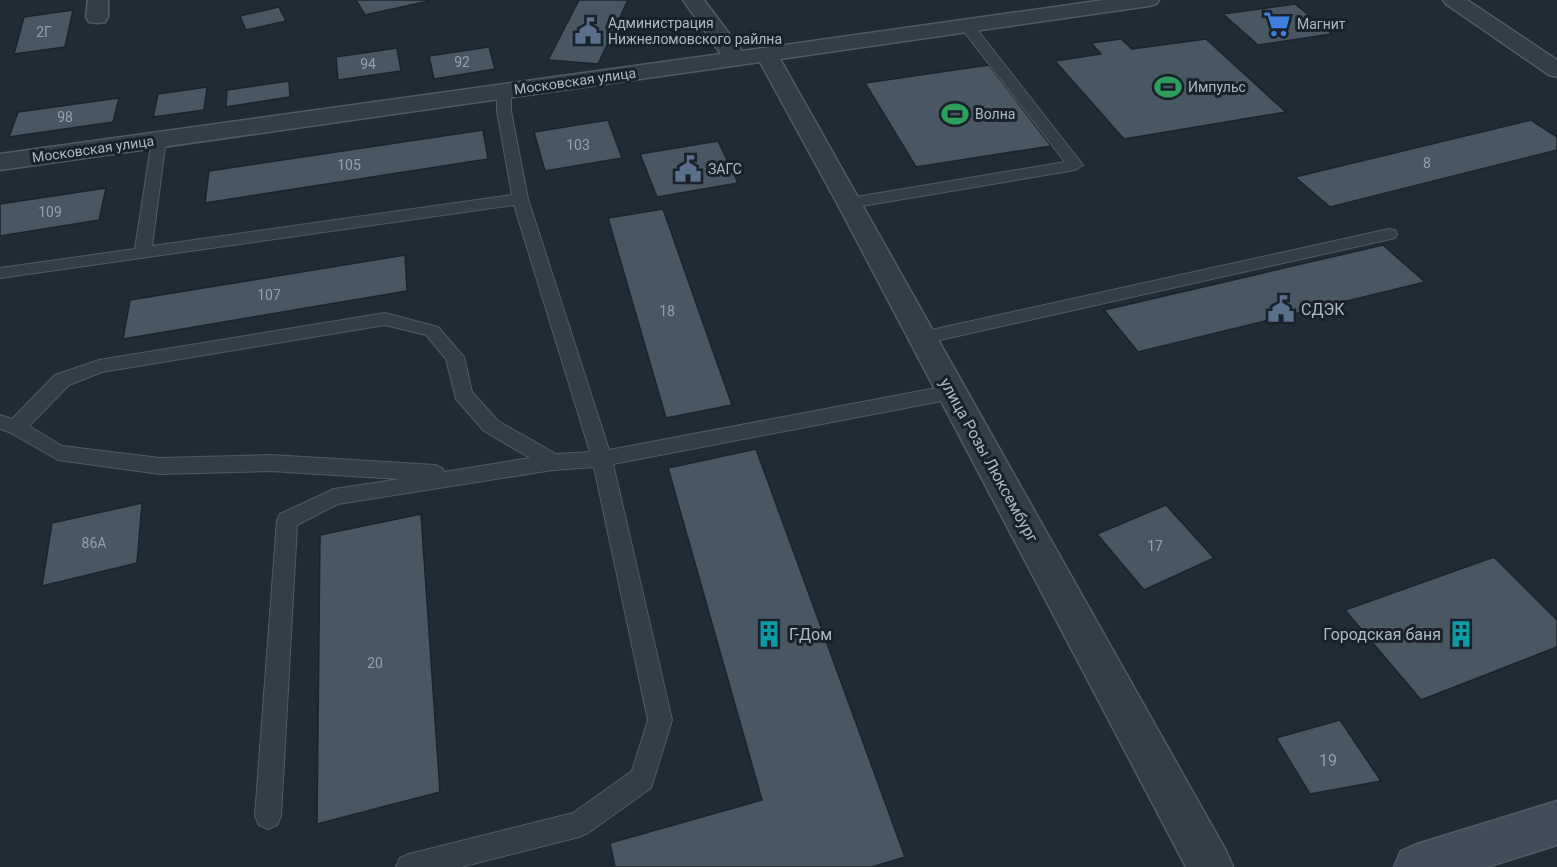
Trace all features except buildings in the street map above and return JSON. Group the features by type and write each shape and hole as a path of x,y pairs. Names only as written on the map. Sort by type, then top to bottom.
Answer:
{"main road":[{"path":"1417,867 1557,823"}],"street":[{"name":"улица Розы Люксембург","path":"693,0 751,55 850,203 1210,867"},
{"name":"Московская улица","path":"0,162 1149,0"},
{"path":"1453,0 1557,70"}],"lane":[{"path":"850,203 1076,165 967,26"},
{"path":"409,867 579,824 642,779 660,720 602,459 520,199 504,111 504,91"},
{"path":"143,253 159,139"},
{"path":"0,273 520,199"},
{"path":"922,338 1389,234"},
{"path":"471,475 271,463 160,466 58,453 8,424 62,380 99,366 385,319 432,331 455,357 463,394 491,426 553,462"},
{"path":"268,816 287,520 334,497 553,462 602,459 952,392"}],"place":[{"name":"Магнит","path":"1277,24"},
{"name":"Администрация Нижнеломовского райлна","path":"588,31"},
{"name":"Импульс","path":"1168,87"},
{"name":"Волна","path":"955,114"},
{"name":"ЗАГС","path":"688,169"},
{"name":"СДЭК","path":"1281,309"},
{"name":"Г-Дом","path":"769,634"},
{"name":"Городская баня","path":"1461,634"}]}
